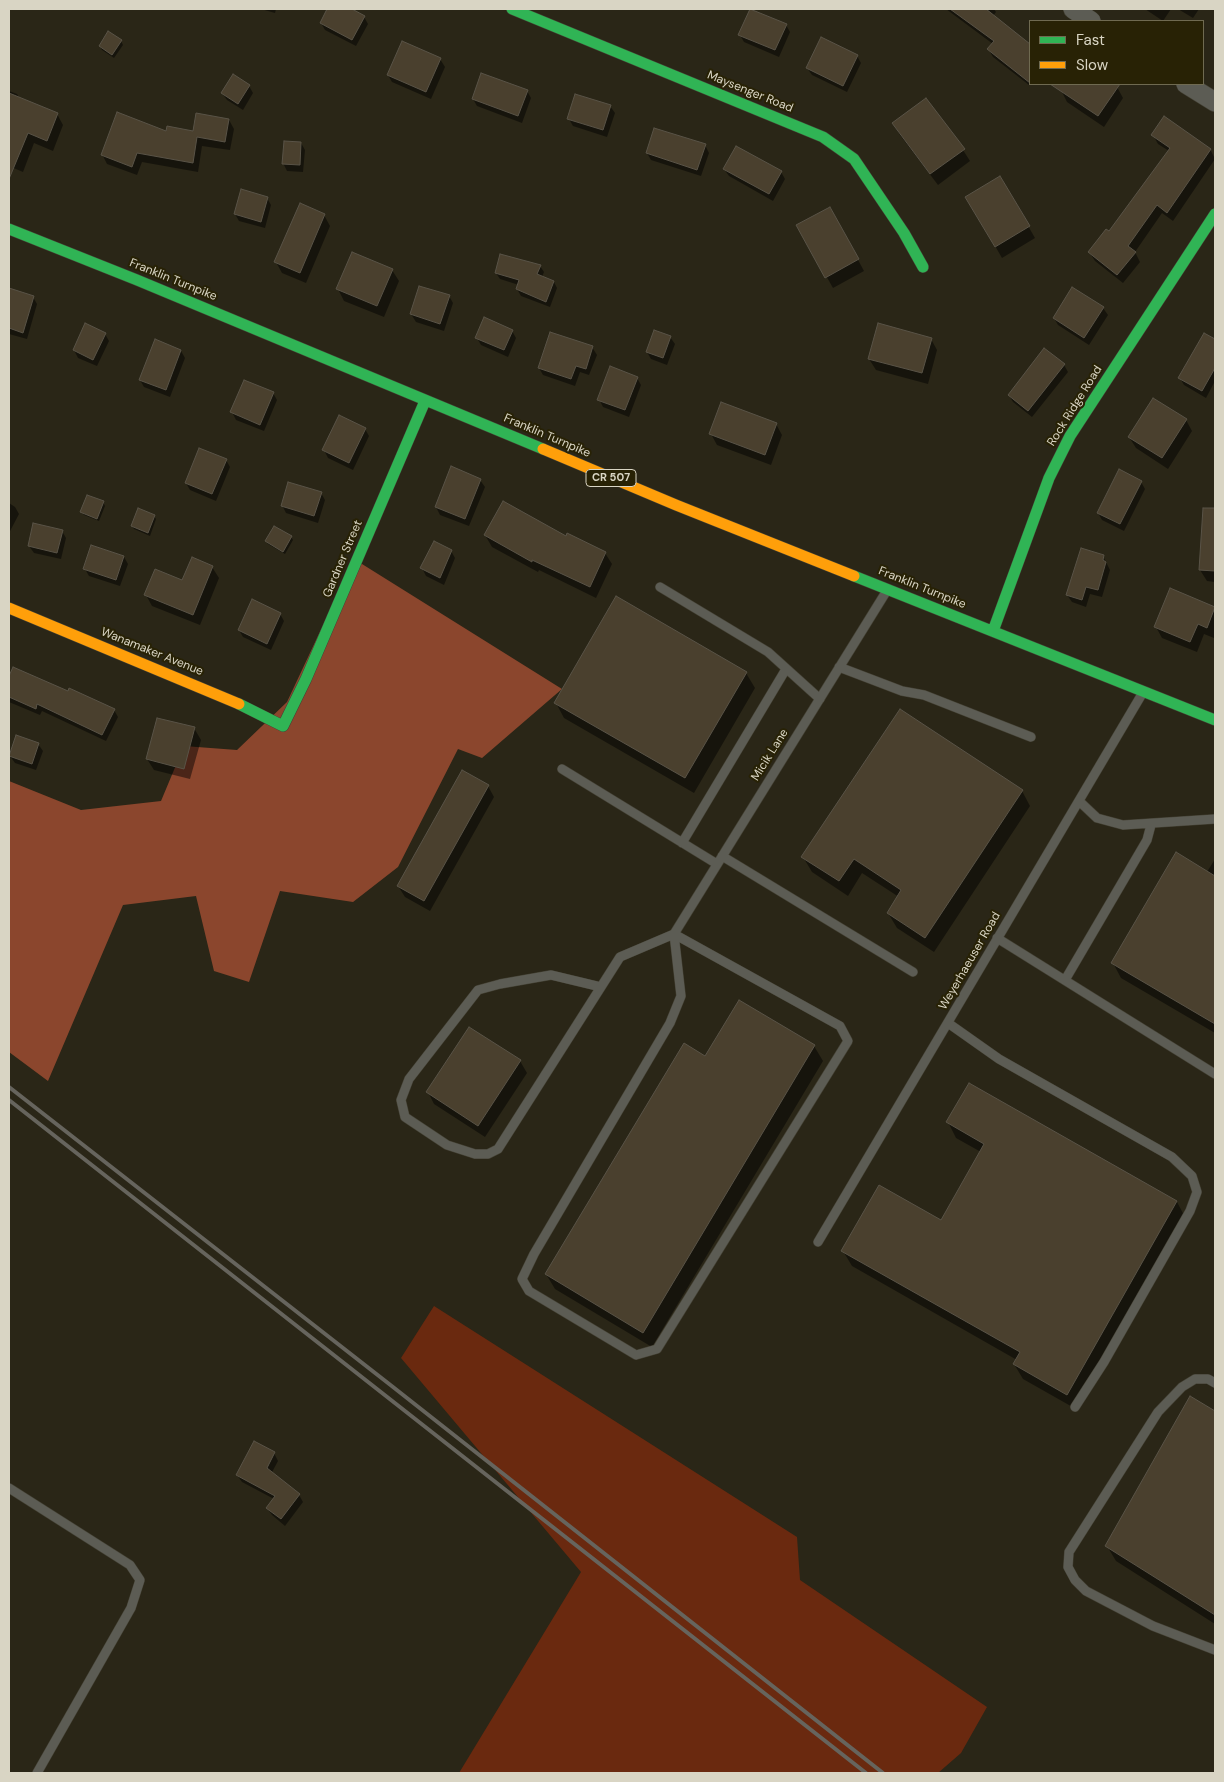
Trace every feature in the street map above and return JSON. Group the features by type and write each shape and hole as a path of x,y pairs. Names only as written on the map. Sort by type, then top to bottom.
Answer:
{"street":[{"name":"Maysenger Road","path":"512,9 823,137 854,159 904,233 923,267"},
{"path":"1073,9 1090,20"},
{"path":"1188,85 1215,102"},
{"name":"Rock Ridge Road","path":"993,631 1049,478 1070,436 1215,214"},
{"name":"Franklin Turnpike","path":"9,229 138,280 676,505 1214,717"},
{"name":"Gardner Street","path":"283,726 306,679 425,401"},
{"name":"Wanamaker Avenue","path":"9,608 228,699 283,726"}],"lane":[{"path":"660,587 768,652 820,698"},
{"name":"Micik Lane","path":"674,934 888,590"},
{"path":"840,668 902,691 924,694 1031,737"},
{"path":"682,843 786,669"},
{"name":"Weyerhaeuser Road","path":"818,1242 1144,691"},
{"path":"562,769 682,843 720,860 913,972"},
{"path":"1079,801 1098,818 1123,826 1215,819"},
{"path":"1065,980 1147,840 1151,824"},
{"path":"674,934 840,1026 848,1041 657,1349 636,1355 529,1291 522,1279 534,1254 670,1023 681,996 674,934"},
{"path":"601,987 551,975 478,990 409,1078 401,1100 405,1117 447,1145 475,1154 488,1154 498,1149 601,987 620,957 674,934"},
{"path":"997,938 1215,1074"},
{"path":"948,1023 999,1059 1172,1157 1192,1176 1197,1192 1190,1211 1104,1362 1075,1407"},
{"path":"1215,1383 1208,1379 1195,1379 1182,1387 1158,1412 1069,1552 1068,1567 1075,1580 1086,1591 1153,1626 1215,1650"},
{"path":"9,1488 130,1564 140,1580 132,1608 37,1773"}],"shaded area":[{"path":"354,559 562,689 482,758 458,749 398,867 353,902 280,891 249,982 214,971 196,896 123,905 48,1081 9,1052 9,781 81,810 161,801 184,746 237,750 287,702"},
{"path":"434,1306 797,1537 800,1580 987,1707 961,1753 938,1773 459,1773 581,1572 401,1358"}],"building":[{"path":"327,9 352,9 365,16 352,40 320,23"},
{"path":"750,9 787,24 775,50 738,35"},
{"path":"950,9 986,9 1029,43 1029,82 987,49 994,41"},
{"path":"108,31 122,40 112,55 99,46"},
{"path":"821,37 858,55 843,86 806,68"},
{"path":"402,41 441,58 426,92 387,75"},
{"path":"481,73 528,90 518,116 472,99"},
{"path":"233,74 250,85 238,104 221,93"},
{"path":"1052,85 1119,85 1098,116"},
{"path":"9,93 58,113 47,141 28,133 9,179"},
{"path":"575,94 611,105 603,130 567,119"},
{"path":"926,98 965,149 930,174 892,123"},
{"path":"117,112 166,131 167,126 193,131 196,113 229,119 225,142 197,137 193,163 137,153 132,167 101,155"},
{"path":"1164,116 1211,149 1167,213 1157,205 1128,246 1136,252 1117,275 1088,252 1106,229 1109,231 1170,148 1151,135"},
{"path":"654,128 706,144 697,170 646,153"},
{"path":"284,141 301,142 300,165 282,164"},
{"path":"736,146 782,171 769,194 723,169"},
{"path":"1000,176 1030,226 995,247 965,197"},
{"path":"241,189 268,197 261,222 234,214"},
{"path":"300,203 325,214 300,273 274,262"},
{"path":"830,207 859,259 825,278 796,225"},
{"path":"352,252 393,269 377,306 336,289"},
{"path":"500,254 541,265 537,274 554,281 546,302 516,289 519,280 495,273"},
{"path":"419,286 450,295 440,324 410,314"},
{"path":"1072,287 1104,307 1084,338 1053,318"},
{"path":"9,288 34,296 23,333 9,328"},
{"path":"484,317 513,330 504,350 475,338"},
{"path":"85,323 106,333 93,360 73,350"},
{"path":"878,323 932,338 922,373 868,359"},
{"path":"654,330 671,336 663,358 646,352"},
{"path":"550,332 593,346 586,369 576,366 571,379 538,368"},
{"path":"1204,333 1215,339 1215,368 1202,391 1178,378"},
{"path":"155,339 181,350 166,390 139,380"},
{"path":"1044,348 1065,364 1028,411 1008,395"},
{"path":"610,366 638,377 625,410 597,400"},
{"path":"244,380 274,392 260,425 230,412"},
{"path":"1153,398 1187,419 1162,458 1128,437"},
{"path":"721,402 777,423 765,455 709,434"},
{"path":"339,415 366,428 349,463 322,450"},
{"path":"199,448 227,459 212,494 185,483"},
{"path":"451,466 481,479 465,519 435,507"},
{"path":"1119,469 1142,481 1120,524 1097,513"},
{"path":"288,482 322,492 314,516 281,506"},
{"path":"87,495 104,501 97,519 80,512"},
{"path":"503,501 566,536 567,533 606,552 590,587 532,560 532,562 484,535"},
{"path":"138,508 155,515 148,533 131,526"},
{"path":"1203,508 1215,508 1215,571 1199,570"},
{"path":"33,523 63,530 57,553 28,546"},
{"path":"274,526 292,536 283,552 265,541"},
{"path":"434,541 452,550 440,578 420,568"},
{"path":"91,545 124,556 116,580 83,569"},
{"path":"1081,548 1104,555 1103,560 1106,562 1098,590 1086,587 1082,600 1066,595"},
{"path":"192,557 213,566 193,615 144,595 155,569 182,580"},
{"path":"1170,588 1215,607 1207,628 1198,624 1190,642 1154,627"},
{"path":"616,596 747,672 685,778 554,703"},
{"path":"252,599 281,613 267,644 238,630"},
{"path":"13,667 68,691 69,688 115,709 102,735 37,704 36,709 9,697 9,676"},
{"path":"900,709 1023,790 925,938 887,913 901,890 854,859 839,881 801,857"},
{"path":"157,718 195,727 184,769 146,759"},
{"path":"16,735 39,743 32,764 9,756"},
{"path":"462,770 489,785 424,901 397,886"},
{"path":"1176,852 1215,876 1215,1024 1111,963"},
{"path":"739,1000 815,1045 643,1333 545,1274 684,1043 705,1056"},
{"path":"469,1027 521,1060 478,1126 426,1092"},
{"path":"969,1083 1177,1201 1067,1395 1013,1364 1020,1352 841,1251 879,1185 941,1220 984,1144 946,1122"},
{"path":"1190,1396 1215,1411 1215,1615 1105,1546"},
{"path":"254,1441 275,1452 267,1468 300,1494 281,1519 266,1508 275,1496 236,1475"}],"railway":[{"path":"9,1087 883,1773"},
{"path":"9,1100 866,1773"}],"traffic: fast":[{"path":"512,9 823,137 854,159 904,233 923,267"},
{"path":"993,631 1049,478 1070,436 1215,214"},
{"path":"9,229 137,280 543,449"},
{"path":"239,704 283,726 306,679 425,401"},
{"path":"854,576 1215,720"}],"traffic: slow":[{"path":"543,449 676,505 854,576"},
{"path":"9,608 239,704"}]}
